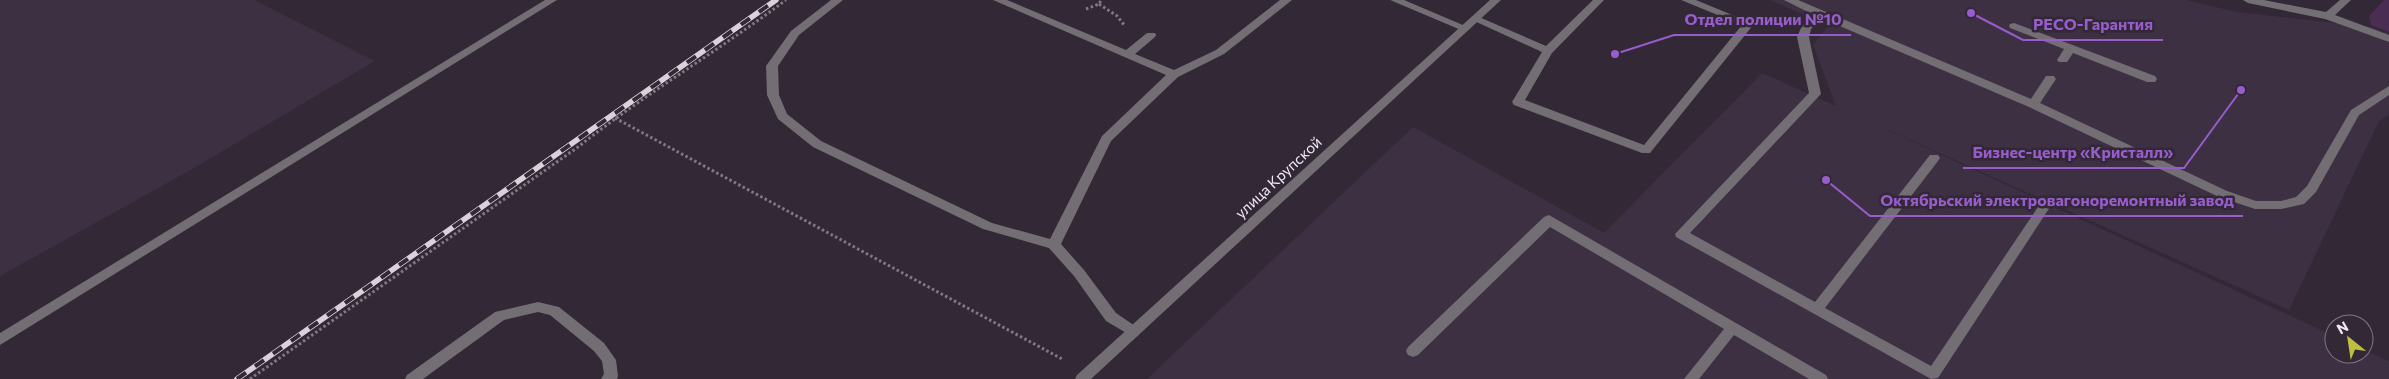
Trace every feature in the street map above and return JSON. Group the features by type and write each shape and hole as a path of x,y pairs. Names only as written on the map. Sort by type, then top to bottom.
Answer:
{"street":[{"path":"0,340 552,0"},
{"path":"838,0 795,33 772,66 773,95 782,116 817,144 988,226 1054,245 1080,273 1111,317 1133,332"},
{"path":"998,0 1174,74"},
{"path":"1054,245 1106,139 1174,74 1220,52 1287,0"},
{"path":"1395,0 1465,28"},
{"name":"улица Крупской","path":"1085,376 1496,0"},
{"path":"1599,0 1548,51 1518,102 1646,150 1749,24 1686,0"},
{"path":"1789,0 2033,104 2223,194 2256,205 2281,205 2300,201 2312,189 2355,113 2389,90"},
{"path":"2248,0 2328,16 2389,39"},
{"path":"2328,16 2346,0"},
{"path":"1819,13 1806,28 1803,37 1814,94 1681,234 1933,374 2044,207"},
{"path":"1475,19 1548,51"},
{"path":"2014,26 2151,79"},
{"path":"1128,54 1151,35"},
{"path":"2063,60 2072,48"},
{"path":"2033,104 2050,79"},
{"path":"1816,310 1934,158"},
{"path":"1413,351 1549,220 1822,379"},
{"path":"412,379 500,316 538,307 554,310 599,347 609,360 610,376 608,379"},
{"path":"1690,379 1733,327"}],"path":[{"path":"250,379 578,147 615,118 714,49 750,27 786,0"},
{"path":"1099,4 1101,0"},
{"path":"615,118 1085,376"}],"shaded area":[{"path":"0,0 254,0 375,61 194,168 0,276"},
{"path":"1770,0 2186,0 2237,12 2371,27 2389,34 2389,115 2379,121 2289,310 1855,115 2324,331 2324,364 2374,364 2374,354 2389,361 2389,379 1147,379 1413,127 1604,233 1762,73 1836,106 1813,45 1828,26"},
{"path":"2384,0 2389,0 2389,32 2371,25 2369,16"}],"railway":[{"path":"237,379 776,0"}],"place":[{"name":"РЕСО-Гарантия","path":"1971,13"},
{"name":"Отдел полиции №10","path":"1615,54"},
{"name":"Бизнес-центр «Кристалл»","path":"2241,90"},
{"name":"Октябрьский электровагоноремонтный завод","path":"1826,180"}]}
